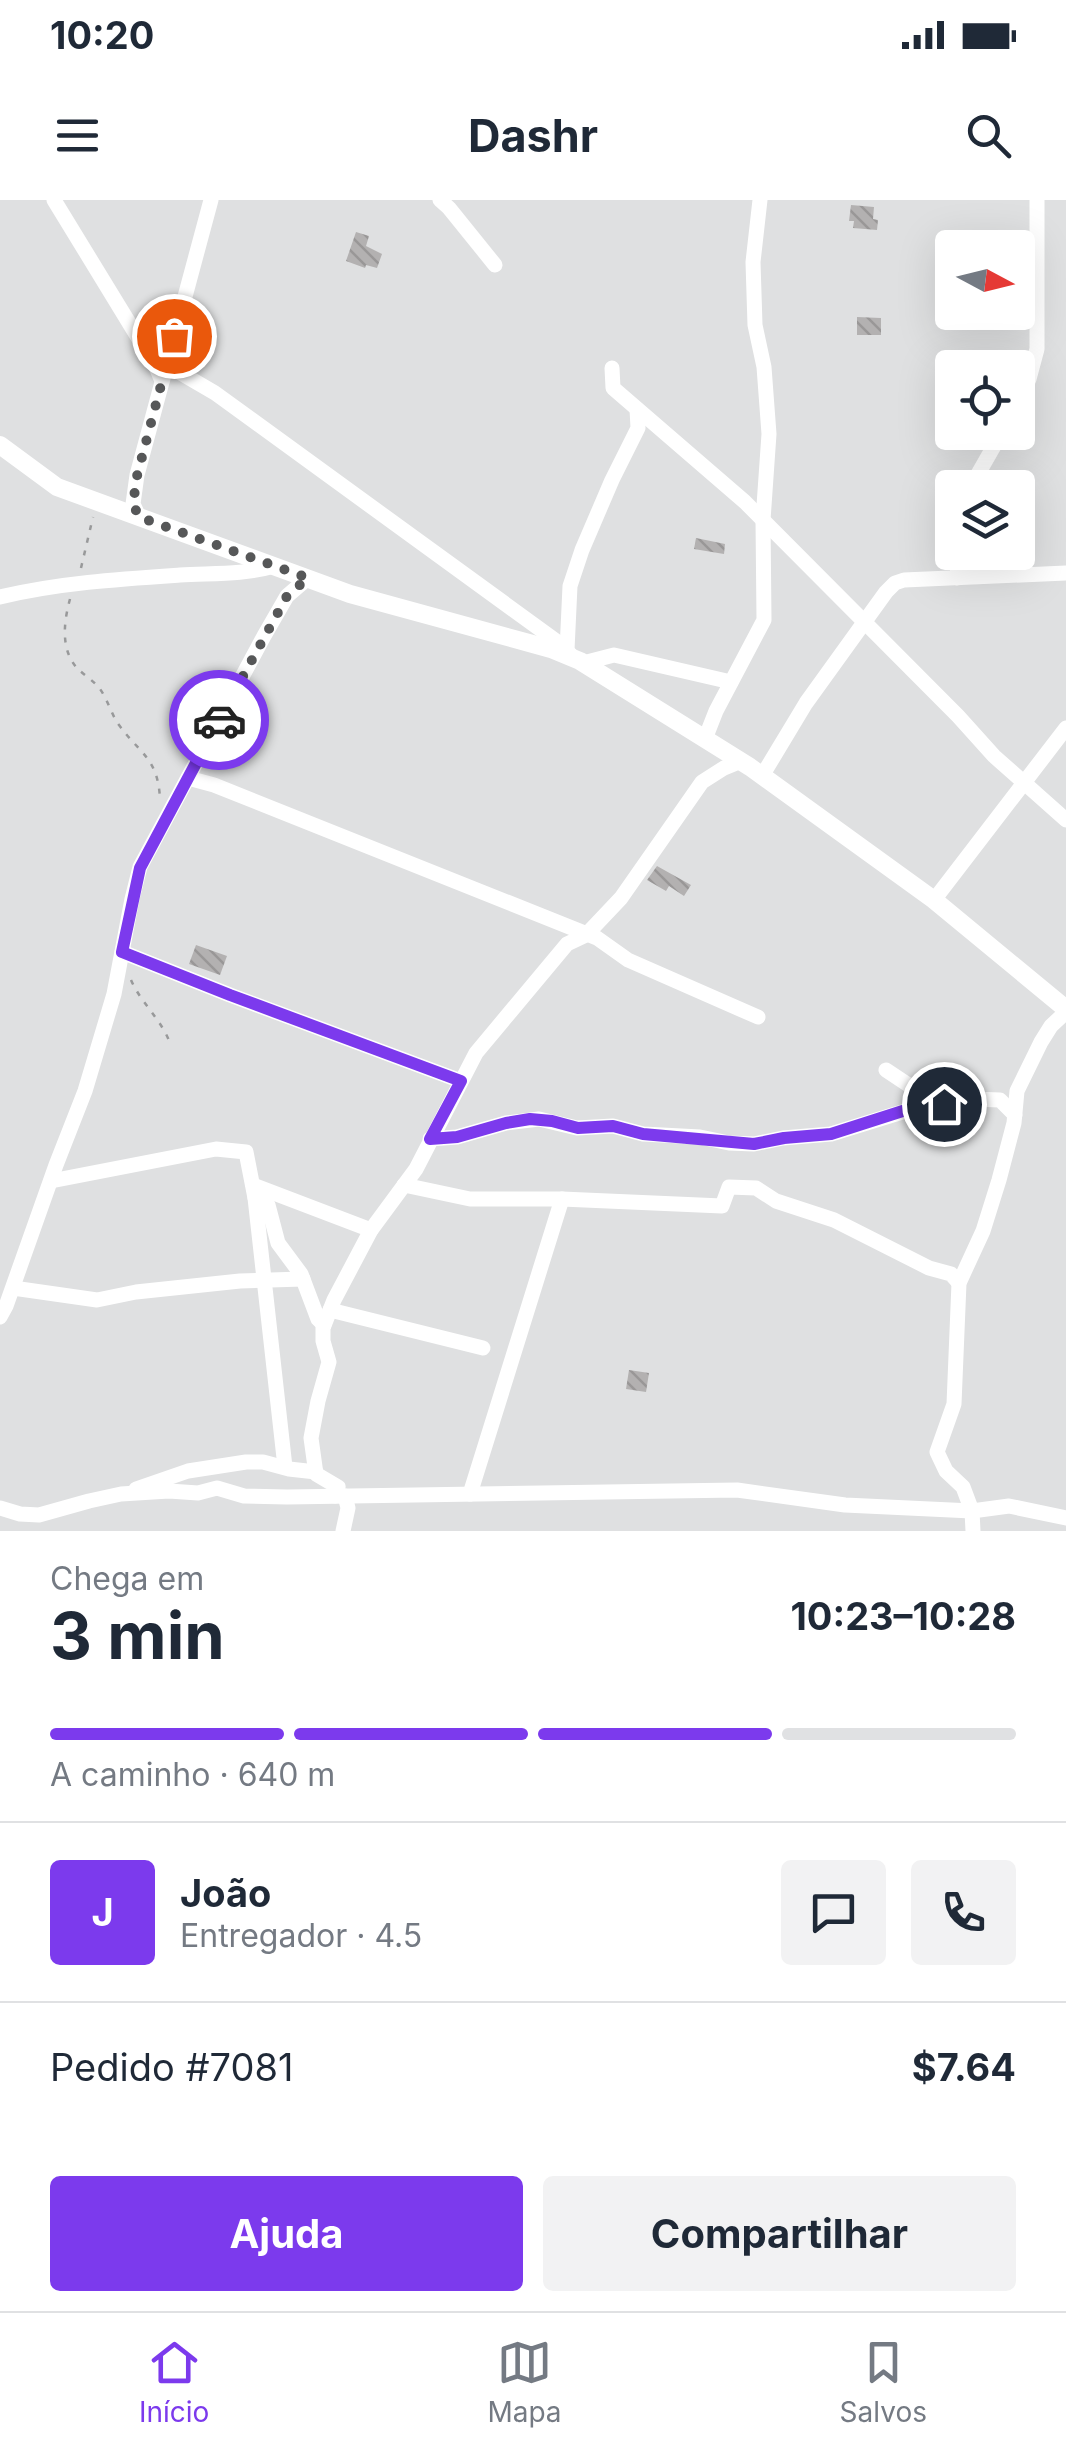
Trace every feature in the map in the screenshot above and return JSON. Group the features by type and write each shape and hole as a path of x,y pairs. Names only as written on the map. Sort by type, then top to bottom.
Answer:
{"street":[{"path":"54,200 156,366 162,390"},
{"path":"139,517 133,504 137,476 210,200"},
{"path":"440,200 495,265"},
{"path":"704,739 764,620 763,520 769,434 755,325 754,262 760,200"},
{"path":"1035,356 1037,200"},
{"path":"167,365 215,393 575,657 762,776 934,900 1066,1011 1051,1026 1018,1091 1011,1135 988,1217 959,1283 954,1404 937,1452 946,1471 963,1487 972,1511 973,1531"},
{"path":"612,368 614,388 745,502 994,756 1066,820"},
{"path":"575,657 570,586 589,532 638,428 637,409"},
{"path":"0,445 57,487 350,594 575,657 614,655 731,682"},
{"path":"0,597 185,574 254,572 274,566"},
{"path":"957,578 958,570"},
{"path":"762,776 806,703 895,583 1066,573"},
{"path":"0,1317 85,1091 114,994 140,868 287,596 308,578"},
{"path":"934,900 1066,728"},
{"path":"316,1472 312,1438 329,1362 323,1341 327,1317 370,1230 416,1169 476,1054 567,944 586,935 621,898 702,782 741,761"},
{"path":"188,778 597,938 628,960 758,1016"},
{"path":"124,953 461,1081"},
{"path":"886,1070 942,1098 1000,1100 1015,1115"},
{"path":"430,1139 457,1137 530,1119 578,1128 613,1126 643,1134 754,1144 831,1134 912,1108 938,1109 950,1099"},
{"path":"51,1181 216,1149 246,1152 254,1191 284,1467"},
{"path":"404,1185 470,1199 722,1206 729,1187 756,1188 776,1201 834,1220 929,1268 950,1274 959,1283"},
{"path":"254,1191 370,1230"},
{"path":"254,1191 268,1205 278,1242 303,1279 318,1319 327,1317 483,1348"},
{"path":"470,1494 562,1199"},
{"path":"13,1288 98,1300 136,1292 264,1279 303,1279"},
{"path":"122,1494 204,1467 262,1462 316,1472 338,1487 348,1508 343,1531"},
{"path":"0,1508 39,1515 122,1494 198,1493 218,1488 244,1496 738,1490 845,1505 972,1511 1009,1506 1066,1518"}],"path":[{"path":"96,501 65,624 68,652 76,667 99,687 115,720 153,766 160,787 159,810"},
{"path":"124,953 138,994 170,1043"}],"building":[{"path":"851,205 874,207 877,230 853,228 854,221 849,221"},
{"path":"356,232 369,236 366,246 382,254 377,268 346,261"},
{"path":"857,317 881,318 881,335 857,335"},
{"path":"696,538 725,544 724,554 694,549"},
{"path":"657,866 691,885 684,896 669,886 666,891 647,880"},
{"path":"196,945 227,956 220,975 189,964"},
{"path":"629,1370 649,1373 646,1392 626,1389"}],"way so far":[{"path":"174,336 137,476 133,504 139,517 308,578 287,596 219,720"}],"route":[{"path":"219,720 140,868 122,952 461,1081 430,1139 457,1137 530,1119 586,1129 605,1125 643,1134 754,1144 831,1134 912,1108 938,1109 944,1104"}]}
